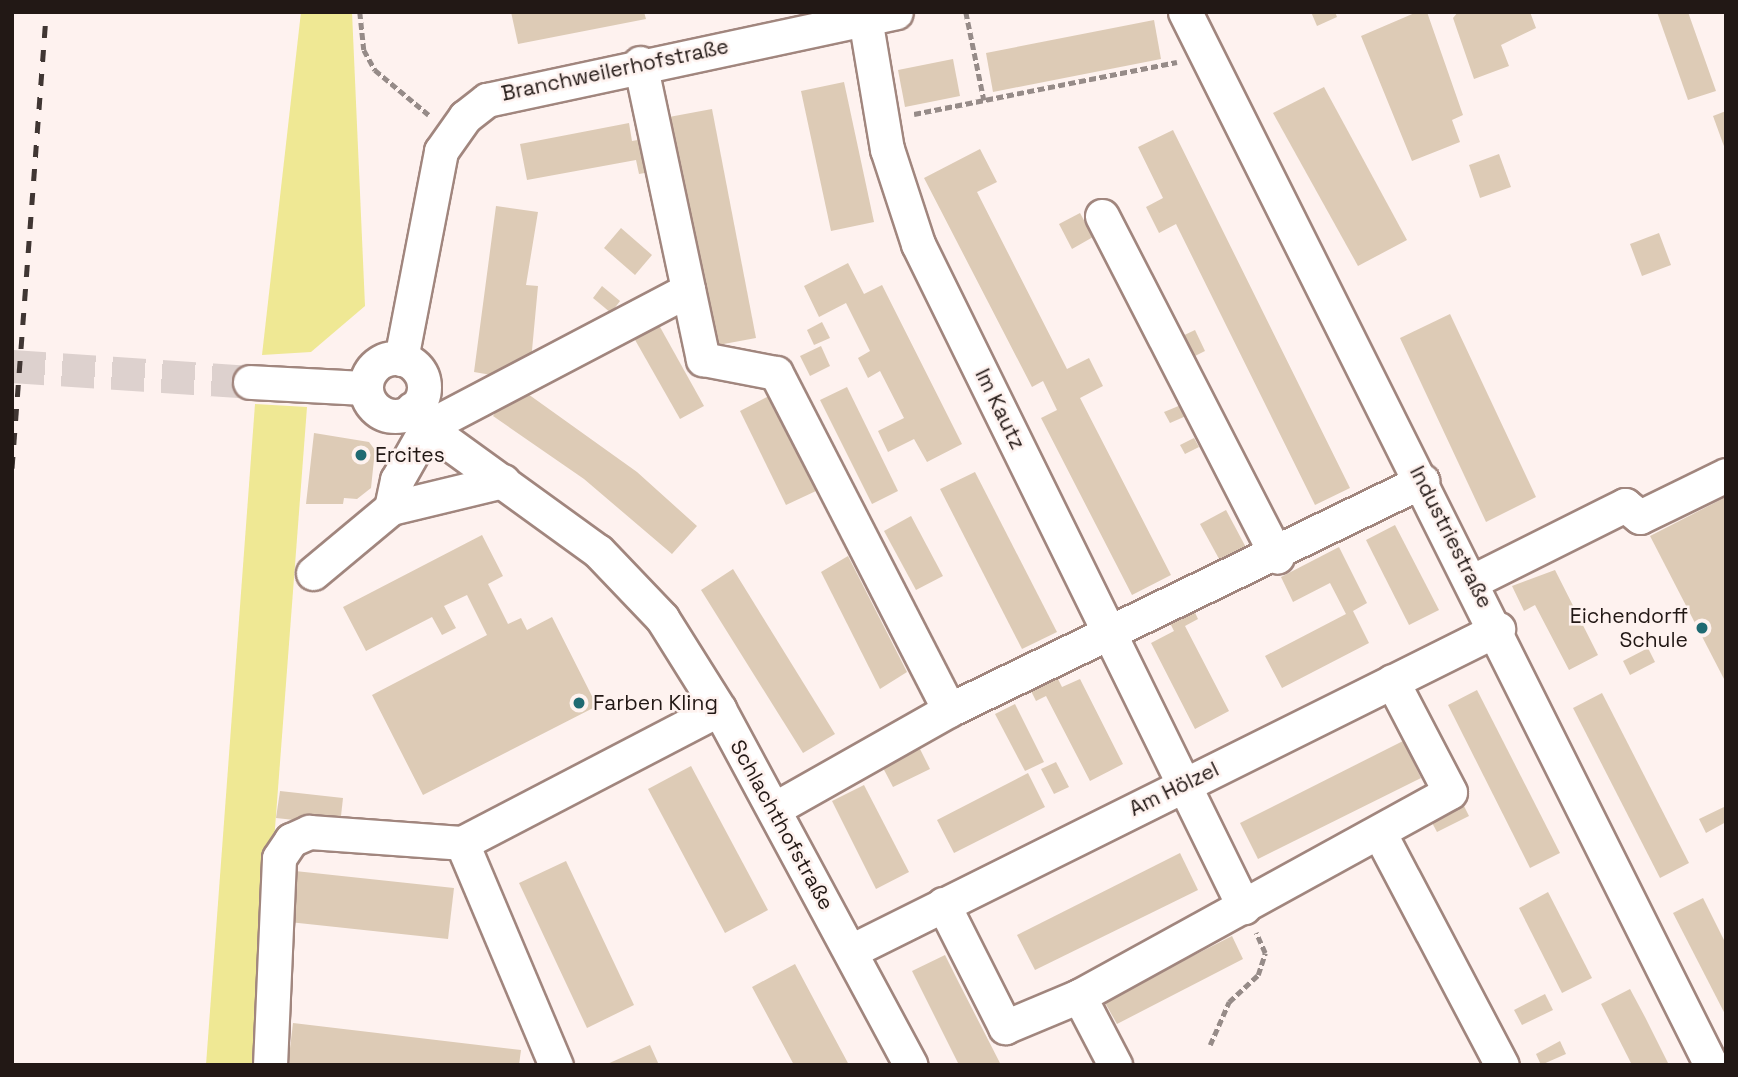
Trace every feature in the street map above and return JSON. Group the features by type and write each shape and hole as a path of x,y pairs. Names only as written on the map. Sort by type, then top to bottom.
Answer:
{"street":[{"name":"Industriestraße","path":"1185,12 1498,629 1711,1065"},
{"name":"Branchweilerhofstraße","path":"401,359 435,171 452,132 487,100 513,89 881,15"},
{"name":"Im Kautz","path":"881,15 882,121 892,174 918,244 1244,907"},
{"path":"640,63 703,359 776,373 949,710"},
{"path":"1102,216 1277,557"},
{"path":"366,388 382,413 420,418 688,290"},
{"path":"366,388 380,362 401,359 423,380 420,418 397,480 391,509"},
{"path":"250,382 366,388"},
{"name":"Schlachthofstraße","path":"420,418 642,593 719,709 911,1065"},
{"path":"1473,581 1625,505 1640,517 1726,475"},
{"path":"313,573 391,509 503,481"},
{"path":"774,809 949,710 1110,631 1277,557 1422,481"},
{"name":"Am Hölzel","path":"851,951 1498,629"},
{"path":"943,904 1005,1027 1079,996 1380,834 1451,792 1392,681"},
{"path":"270,1065 279,858 292,840 309,832 462,843 719,709"},
{"path":"1380,834 1502,1065"},
{"path":"462,843 556,1065"},
{"path":"1079,996 1115,1065"}],"path":[{"path":"360,12 364,50 375,70 452,132"},
{"path":"966,12 984,100"},
{"path":"882,121 1207,56"},
{"path":"1210,1045 1229,1002 1258,975 1265,953 1244,907"}],"shaded area":[{"path":"301,12 352,12 365,306 311,352 262,355"},
{"path":"255,404 307,407 257,1065 206,1065"}],"building":[{"path":"511,12 644,12 646,19 518,44"},
{"path":"1311,12 1335,12 1337,17 1317,26"},
{"path":"1417,12 1427,12 1463,115 1452,120 1460,142 1412,161 1361,36"},
{"path":"1458,12 1530,12 1536,28 1501,45 1509,66 1474,79 1453,18"},
{"path":"1657,12 1688,12 1716,91 1688,100"},
{"path":"1154,20 1161,59 993,92 986,53"},
{"path":"953,59 960,96 905,107 898,70"},
{"path":"844,82 874,222 831,231 801,91"},
{"path":"1324,87 1407,240 1358,266 1273,113"},
{"path":"712,109 756,338 713,346 669,117"},
{"path":"1726,111 1726,149 1725,149 1713,116"},
{"path":"629,123 632,141 650,138 656,171 639,174 636,160 527,180 520,144"},
{"path":"1173,130 1350,488 1315,505 1176,224 1159,233 1146,207 1163,198 1138,147"},
{"path":"980,149 997,182 977,192 1067,369 1089,358 1103,386 1080,398 1171,575 1132,595 1041,418 1057,410 1043,381 1032,387 924,178"},
{"path":"1499,154 1511,187 1480,198 1469,165"},
{"path":"496,206 538,212 526,285 538,286 531,361 509,378 474,372"},
{"path":"1080,213 1093,237 1072,249 1059,224"},
{"path":"621,228 652,255 635,275 604,248"},
{"path":"1659,233 1671,265 1642,276 1630,244"},
{"path":"848,263 864,294 882,285 962,444 927,462 914,439 888,452 878,431 904,418 880,371 868,378 858,358 870,351 846,303 819,317 804,286"},
{"path":"602,286 620,301 611,313 593,298"},
{"path":"1450,314 1536,497 1486,522 1400,338"},
{"path":"655,318 704,406 680,419 630,331"},
{"path":"822,322 830,338 814,345 807,330"},
{"path":"1195,330 1205,351 1187,360 1176,339"},
{"path":"821,346 830,366 810,376 800,356"},
{"path":"514,384 637,472 697,526 672,554 584,479 493,416"},
{"path":"847,387 898,491 872,504 820,400"},
{"path":"769,396 816,491 786,505 740,411"},
{"path":"1181,405 1186,416 1170,423 1164,412"},
{"path":"314,433 369,442 375,450 371,488 357,499 344,498 343,504 306,504"},
{"path":"1194,438 1199,447 1185,454 1180,445"},
{"path":"975,472 1057,632 1022,649 940,489"},
{"name":"Eichendorff Schule","path":"1726,497 1726,678 1724,679 1650,536"},
{"path":"1226,510 1250,555 1224,568 1200,524"},
{"path":"911,516 943,576 916,590 884,531"},
{"path":"1395,525 1439,610 1409,625 1366,540"},
{"path":"482,535 503,576 488,584 508,624 521,618 527,630 552,617 597,706 423,795 372,695 487,635 467,595 444,606 456,628 442,635 432,617 366,651 343,607"},
{"path":"1339,547 1367,603 1353,611 1369,643 1282,688 1265,656 1346,614 1330,583 1293,602 1281,577"},
{"path":"848,556 907,672 880,689 821,572"},
{"path":"733,569 835,734 803,753 701,590"},
{"path":"1555,570 1598,655 1569,670 1535,605 1524,611 1512,586"},
{"path":"1191,604 1198,619 1185,626 1229,711 1195,729 1151,643 1174,631 1167,617"},
{"path":"1648,648 1655,662 1630,675 1623,661"},
{"path":"1054,671 1062,687 1080,679 1123,764 1090,781 1046,696 1036,701 1028,685"},
{"path":"1477,690 1560,853 1530,868 1448,705"},
{"path":"1602,693 1689,863 1660,878 1573,708"},
{"path":"1015,704 1044,762 1025,771 995,714"},
{"path":"1403,741 1421,778 1258,859 1240,823"},
{"path":"918,745 930,769 893,787 881,764"},
{"path":"1056,762 1069,787 1054,794 1041,769"},
{"path":"691,766 768,910 725,933 648,789"},
{"path":"1028,773 1045,807 954,853 937,820"},
{"path":"864,785 909,872 876,889 832,801"},
{"path":"280,791 343,798 340,825 276,818"},
{"path":"1462,802 1469,816 1437,832 1430,819"},
{"path":"1726,806 1726,822 1706,833 1699,819"},
{"path":"1180,853 1198,890 1035,970 1017,935"},
{"path":"566,861 634,1005 587,1028 519,883"},
{"path":"295,871 454,888 448,939 289,922"},
{"path":"1548,892 1592,978 1562,993 1519,908"},
{"path":"1703,898 1726,944 1726,1016 1673,913"},
{"path":"1232,936 1243,959 1117,1024 1104,1001"},
{"path":"945,955 1001,1065 959,1065 912,971"},
{"path":"795,964 849,1065 794,1065 752,987"},
{"path":"1630,989 1669,1065 1632,1065 1601,1004"},
{"path":"1545,994 1553,1010 1522,1025 1514,1010"},
{"path":"293,1023 521,1050 519,1065 288,1065"},
{"path":"1560,1041 1566,1054 1541,1065 1536,1054"},
{"path":"650,1045 659,1065 605,1065"}],"tunnel":[{"path":"12,366 250,382"}],"railway":[{"path":"12,468 46,12"}],"place":[{"name":"Ercites","path":"361,455"},
{"name":"Eichendorff Schule","path":"1702,628"},
{"name":"Farben Kling","path":"579,703"}]}
